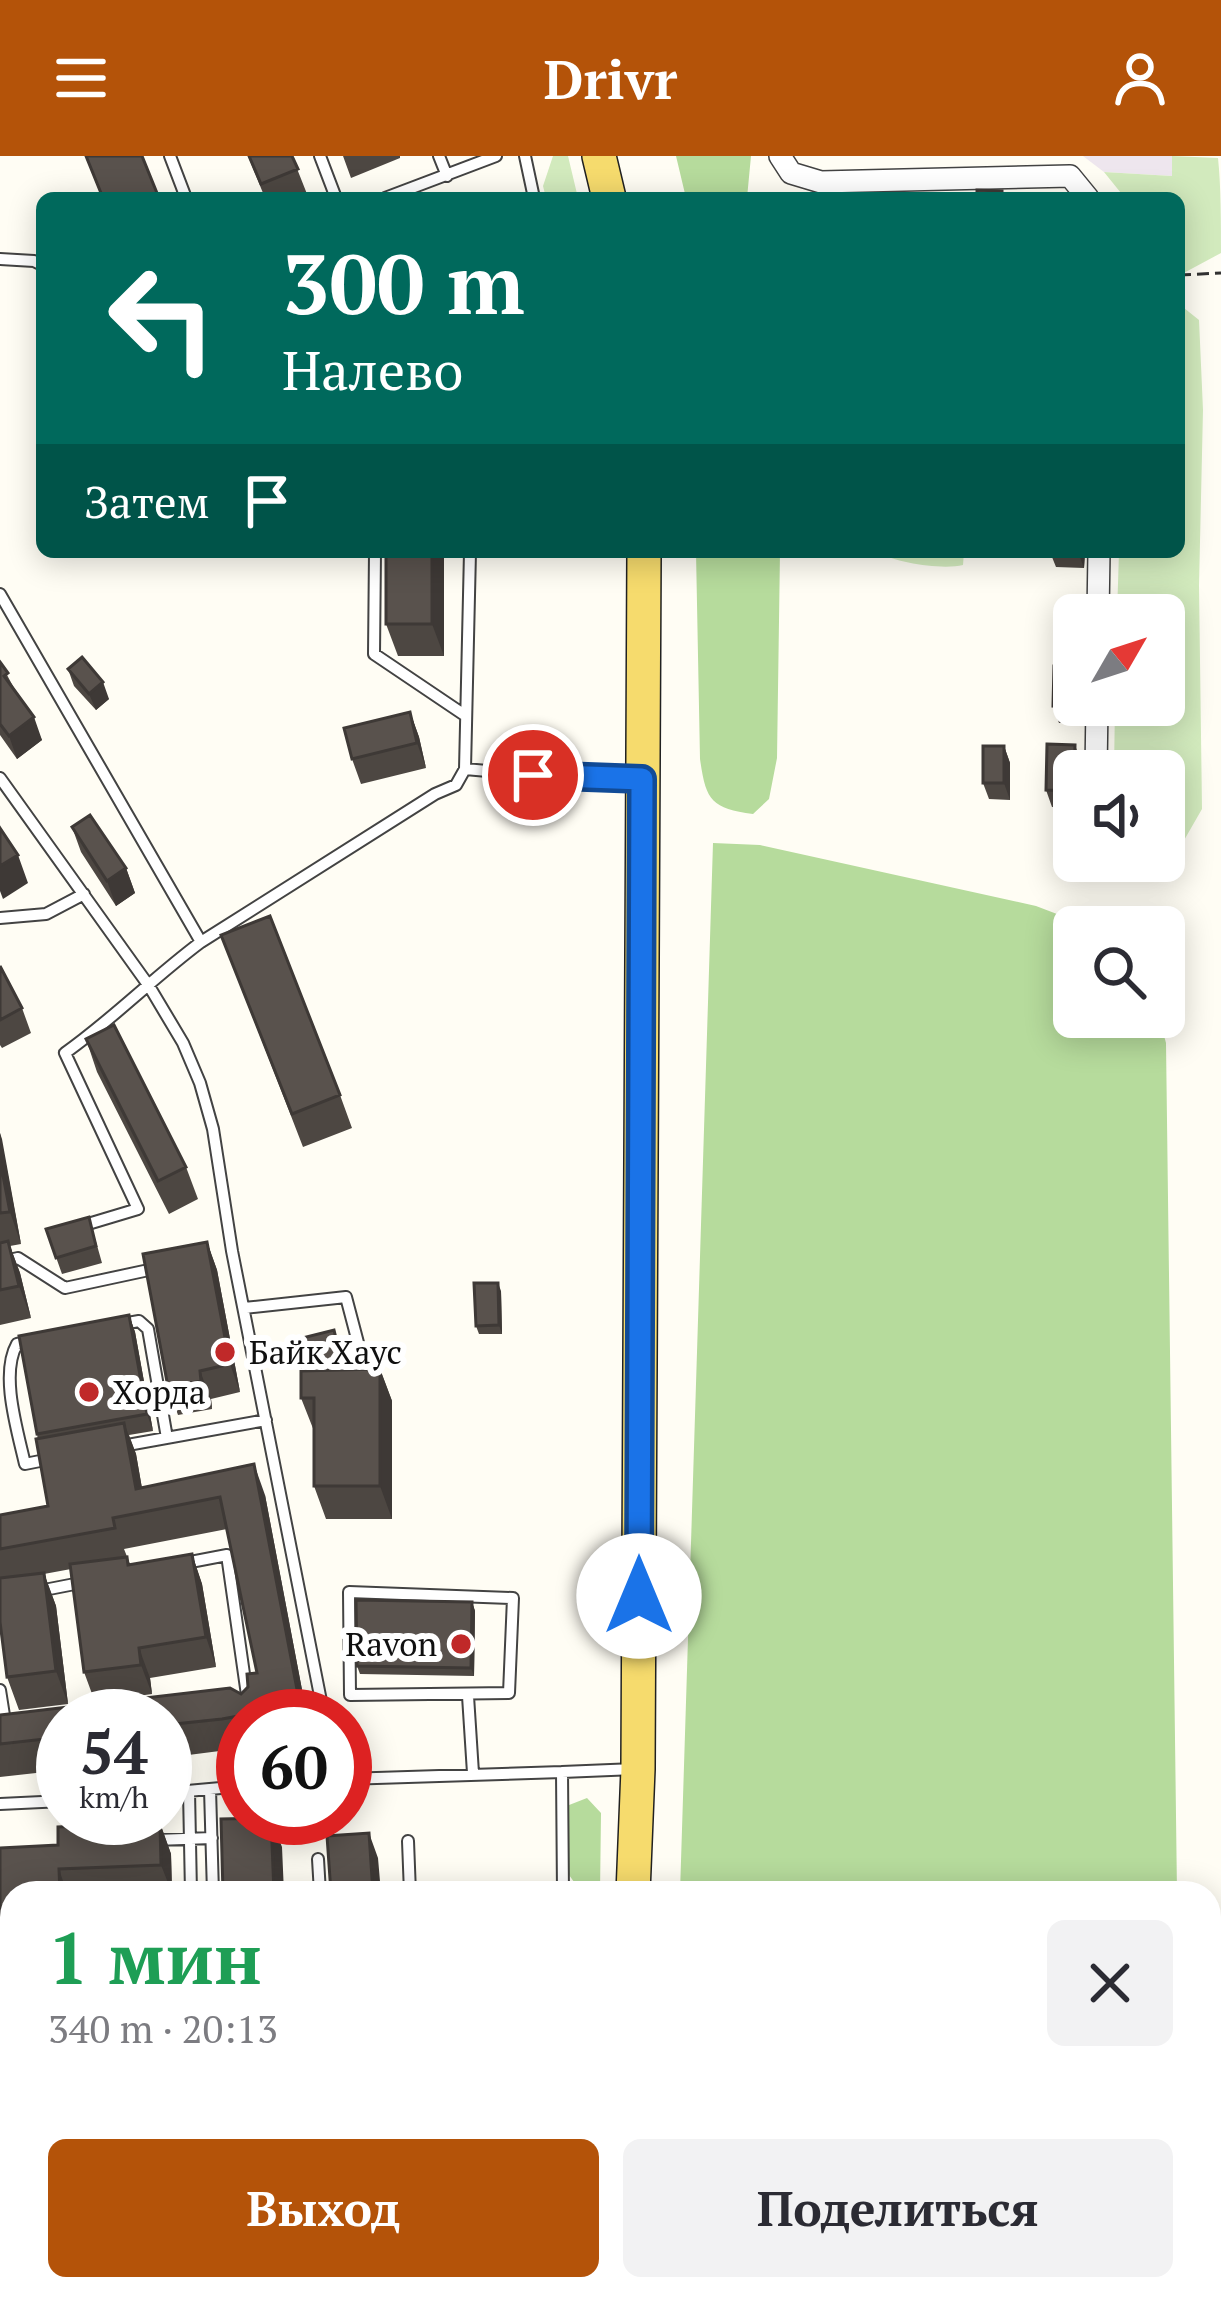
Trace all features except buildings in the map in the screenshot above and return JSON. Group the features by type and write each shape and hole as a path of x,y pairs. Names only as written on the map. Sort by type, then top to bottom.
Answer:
{"main road":[{"path":"599,156 608,192"},
{"path":"634,1881 644,558"}],"street":[{"path":"780,156 791,173 820,182 898,189 1070,176 1083,192"},
{"path":"1098,594 1099,558"}],"lane":[{"path":"170,156 184,192"},
{"path":"320,156 334,192"},
{"path":"439,156 447,176"},
{"path":"402,192 496,156"},
{"path":"525,156 533,192"},
{"path":"0,260 36,262"},
{"path":"375,558 374,654 466,716"},
{"path":"64,1232 138,1209 65,1053 201,942 456,785 465,769 470,558"},
{"path":"0,594 201,942"},
{"path":"465,769 642,779"},
{"path":"0,778 148,986 183,1042 200,1083 213,1129 226,1253 244,1308 319,1689"},
{"path":"0,918 46,914 84,894"},
{"path":"0,1262 18,1258 65,1288 167,1266"},
{"path":"244,1308 346,1298 366,1373"},
{"path":"98,1328 139,1321 148,1330 167,1438"},
{"path":"38,1340 17,1344 8,1355 7,1382 25,1464 65,1456"},
{"path":"106,1449 266,1420"},
{"path":"159,1568 226,1555 247,1689"},
{"path":"23,1594 91,1581"},
{"path":"349,1592 513,1598 509,1693 468,1696 350,1695 349,1592"},
{"path":"0,1690 6,1728 25,1725"},
{"path":"468,1696 472,1772"},
{"path":"372,1774 638,1769"},
{"path":"562,1772 563,1881"},
{"path":"192,1791 216,1788"},
{"path":"210,1789 213,1881"},
{"path":"0,1804 36,1802"},
{"path":"192,1839 212,1838"},
{"path":"408,1841 410,1881"},
{"path":"190,1845 191,1881"},
{"path":"318,1858 319,1881"}],"path":[{"path":"1185,274 1221,273"}],"shaded area":[{"path":"1083,156 1172,156 1173,176 1104,172"}],"green space":[{"path":"553,156 568,156 577,192 544,192"},
{"path":"676,156 751,156 748,192 685,192"},
{"path":"1172,156 1218,158 1221,253 1185,272 1185,192 1120,192 1104,172 1172,176"},
{"path":"1185,309 1199,320 1203,410 1202,809 1185,839 1185,750 1114,750 1115,726 1185,726 1185,594 1118,594 1119,558 1185,558"},
{"path":"696,558 780,558 777,758 769,799 753,814 719,805 708,793 700,759"},
{"path":"893,558 964,558 963,565 943,567"},
{"path":"713,843 760,845 1053,912 1053,1038 1165,1038 1177,1881 680,1881"},
{"path":"587,1798 601,1813 600,1881 573,1881 564,1868 564,1807"}],"place":[{"name":"Байк Хаус","path":"225,1352"},
{"name":"Хорда","path":"89,1392"},
{"name":"Ravon","path":"461,1644"}],"route":[{"path":"533,775 642,779 639,1596"}]}
